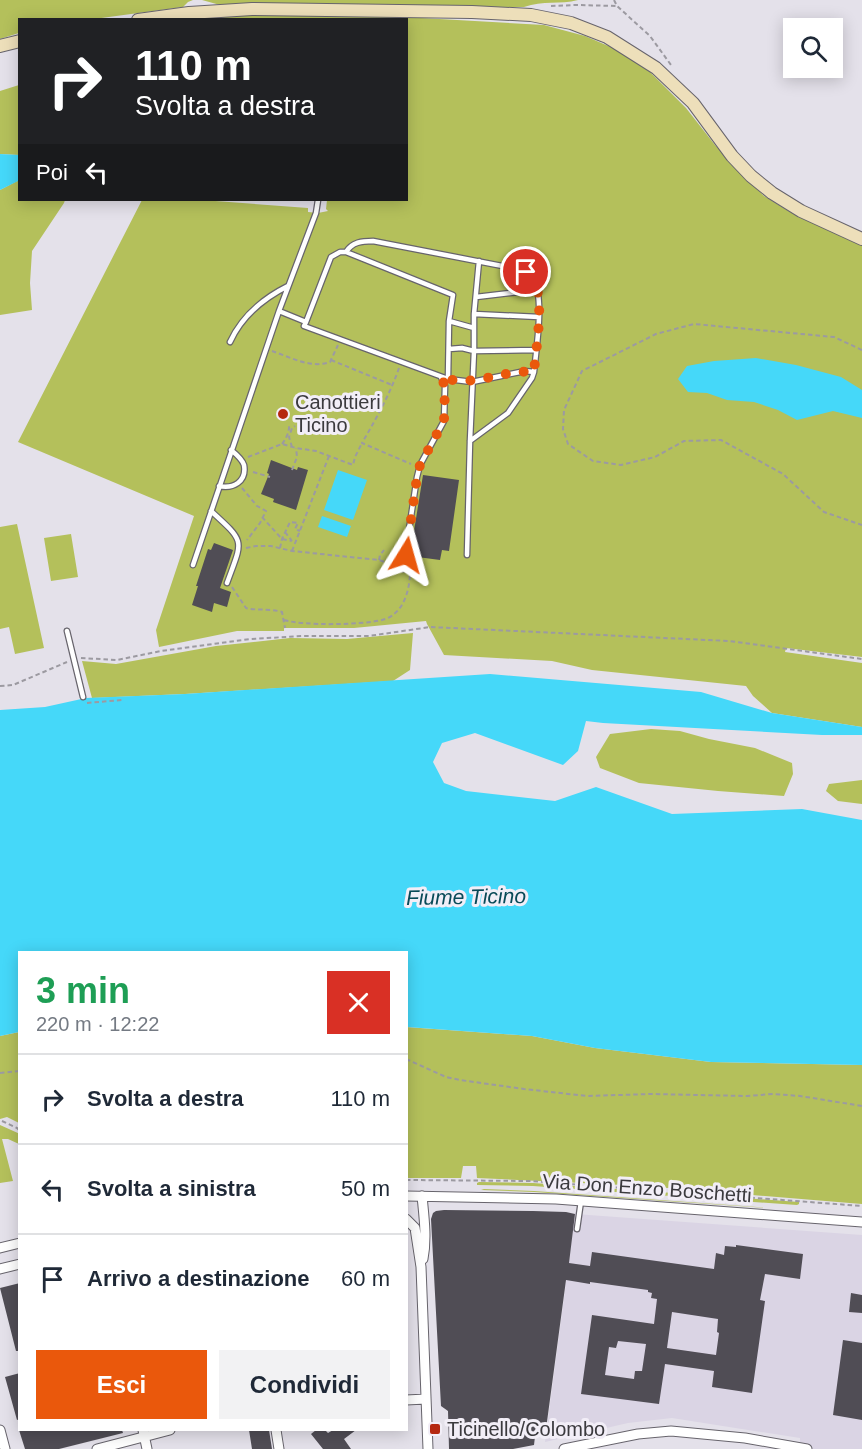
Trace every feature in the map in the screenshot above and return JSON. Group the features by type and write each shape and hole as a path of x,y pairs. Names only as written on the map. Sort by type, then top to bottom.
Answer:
{"street":[{"path":"153,18 252,9 472,12 531,15 571,23 607,37 656,68 693,103 732,156 771,193 801,211 862,239"},
{"path":"0,46 18,42"},
{"path":"421,1267 425,1249 426,1193"},
{"name":"Via Don Enzo Boschetti","path":"408,1196 426,1193 581,1201 862,1222"},
{"path":"408,1221 415,1228 421,1267 428,1449"},
{"path":"0,1248 18,1244"},
{"path":"0,1269 18,1264"},
{"path":"408,1400 426,1399"},
{"path":"0,1430 5,1449"},
{"path":"97,1449 144,1433 161,1431"},
{"path":"276,1431 279,1449"},
{"path":"564,1449 638,1434 671,1431 745,1438 807,1449"},
{"path":"144,1433 147,1449"},
{"path":"745,1438 747,1449"}],"lane":[{"path":"189,13 203,18"},
{"path":"193,565 279,310 316,213 318,201"},
{"path":"346,252 354,244 373,241 518,269 526,272 532,278 537,290 539,318 532,378 508,413 470,441"},
{"path":"305,324 331,257 340,252 346,252 453,295 449,321 447,380"},
{"path":"467,555 474,314 479,261"},
{"path":"230,342 236,328 260,303 288,286"},
{"path":"476,297 537,290"},
{"path":"279,310 340,340 447,380 472,382 525,371 534,372"},
{"path":"474,314 539,318"},
{"path":"449,321 474,328"},
{"path":"449,349 536,350"},
{"path":"403,569 419,468 444,421 445,386 441,377"},
{"path":"219,486 226,488 233,486 238,483 244,472 244,465 231,450"},
{"path":"211,511 238,538 239,549 227,583"},
{"path":"67,631 83,698"},
{"path":"578,1229 581,1201"}],"path":[{"path":"614,0 650,36 671,65"},
{"path":"531,15 542,7 618,6"},
{"path":"862,350 834,338 694,324 656,334 582,371 564,410 563,429 568,444 593,461 621,465 655,457 684,441 721,440 783,474 824,512 862,525"},
{"path":"266,349 312,364 320,364 330,362 340,340"},
{"path":"330,360 393,385"},
{"path":"282,444 316,451 353,465 393,385 401,362"},
{"path":"241,460 282,444 288,435 289,424"},
{"path":"292,470 297,457 289,436 295,426"},
{"path":"362,443 419,468"},
{"path":"292,551 293,542 300,531 329,456"},
{"path":"244,472 270,477"},
{"path":"238,483 256,506 266,511 253,533 239,549"},
{"path":"262,517 282,539 293,542"},
{"path":"280,549 288,524 298,523 295,529 300,531"},
{"path":"285,532 293,542"},
{"path":"239,549 265,545 292,551 379,560 411,572 400,608 385,620 327,623 284,620"},
{"path":"379,560 384,550"},
{"path":"227,583 246,608 282,612 285,628"},
{"path":"0,686 13,685 77,657 117,660 161,651 250,639 369,636 430,627 729,641 862,659"},
{"path":"87,704 122,700"},
{"path":"408,1060 446,1077 460,1080 587,1096 773,1094 862,1106"},
{"path":"0,1073 18,1071"},
{"path":"2,1121 18,1128"},
{"path":"408,1180 565,1183 862,1206"},
{"path":"426,1193 427,1180"},
{"path":"470,1180 470,1187"},
{"path":"802,1201 802,1208"}],"shaded area":[{"path":"575,1214 862,1235 862,1449 800,1449 800,1438 672,1418 628,1423 545,1442"}],"green space":[{"path":"0,0 193,0 183,7 101,18 18,18 18,33 0,39"},
{"path":"202,0 578,0 524,7 220,5"},
{"path":"369,15 544,25 585,36 620,51 650,72 686,108 715,145 764,196 790,212 862,245 862,657 786,648 785,652 862,663 862,727 772,713 753,696 746,686 592,670 552,661 444,655 426,621 354,628 237,631 159,647 156,630 194,516 18,442 141,201 215,201 308,208 308,212 318,213 328,211 327,201 408,201 408,18 215,18 211,16"},
{"path":"18,85 18,155 0,154 0,91"},
{"path":"18,181 18,201 65,201 32,251 30,283 32,310 0,315 0,190"},
{"path":"17,524 44,648 15,654 9,627 0,629 0,527"},
{"path":"71,534 78,577 51,581 44,538"},
{"path":"413,633 410,670 393,681 92,698 82,661 116,664 216,646 290,638 347,639"},
{"path":"651,729 680,731 755,748 792,763 793,774 784,796 639,783 600,768 596,757 610,734"},
{"path":"862,780 862,804 838,801 826,791 829,784"},
{"path":"408,1027 532,1036 595,1048 711,1062 862,1065 862,1204 644,1186 477,1178 476,1166 463,1166 461,1178 408,1178"},
{"path":"18,1032 18,1122 7,1117 0,1119 0,1036"},
{"path":"0,1125 18,1133 18,1144 2,1139 13,1181 0,1183"},
{"path":"479,1182 533,1183 799,1202 799,1204 533,1186 477,1185"},
{"path":"481,1190 534,1191 797,1210"}],"water":[{"path":"0,154 18,155 18,181 0,190"},
{"path":"756,358 796,365 841,377 862,390 862,418 833,411 797,420 778,410 754,402 727,400 707,393 688,392 678,379 687,366 714,361"},
{"path":"338,470 367,480 353,520 324,510"},
{"path":"322,516 351,526 347,537 318,527"},
{"name":"Fiume Ticino","path":"490,674 701,692 772,713 862,727 862,735 822,735 586,721 578,751 563,765 475,733 442,743 433,762 444,783 466,791 555,801 596,787 672,814 802,809 862,820 862,1065 711,1062 595,1048 532,1036 408,1027 408,951 18,951 18,1032 0,1036 0,710 45,707 86,698 185,694"}],"building":[{"path":"271,460 297,470 298,467 308,470 296,510 273,502 274,499 261,494 269,474 267,473"},
{"path":"423,475 459,480 449,551 442,550 440,560 410,556"},
{"path":"214,543 233,550 220,588 231,592 227,607 214,603 212,612 192,605 208,549 211,550"},
{"path":"436,1211 533,1211 575,1214 569,1263 590,1266 592,1252 714,1269 716,1253 724,1255 725,1246 736,1247 736,1245 803,1254 800,1279 765,1274 760,1300 765,1301 752,1393 712,1387 714,1371 665,1364 659,1404 581,1394 592,1315 654,1324 657,1299 651,1298 652,1293 648,1290 566,1280 546,1429 536,1428 534,1445 513,1449 449,1449 448,1411 441,1406 431,1219","holes":["672,1312 718,1319 716,1355 667,1348","618,1341 646,1344 642,1371 635,1371 634,1379 605,1375 609,1347 616,1348"]},
{"path":"18,1284 18,1351 16,1351 0,1288"},
{"path":"851,1293 862,1295 862,1313 849,1312"},
{"path":"843,1340 862,1343 862,1420 833,1415"},
{"path":"18,1374 17,1420 5,1377"},
{"path":"19,1431 122,1431 123,1433 59,1449 25,1449"},
{"path":"249,1431 269,1431 272,1449 252,1449"},
{"path":"315,1431 328,1433 355,1431 344,1439 351,1449 323,1449 311,1434"}],"place":[{"name":"Canottieri Ticino","path":"283,414"},
{"name":"Ticinello/Colombo","path":"435,1429"}],"route":[{"path":"406,555 420,465 444,421 445,386 441,377 447,380 472,382 525,371 534,372 539,304 535,282 526,272"}]}
